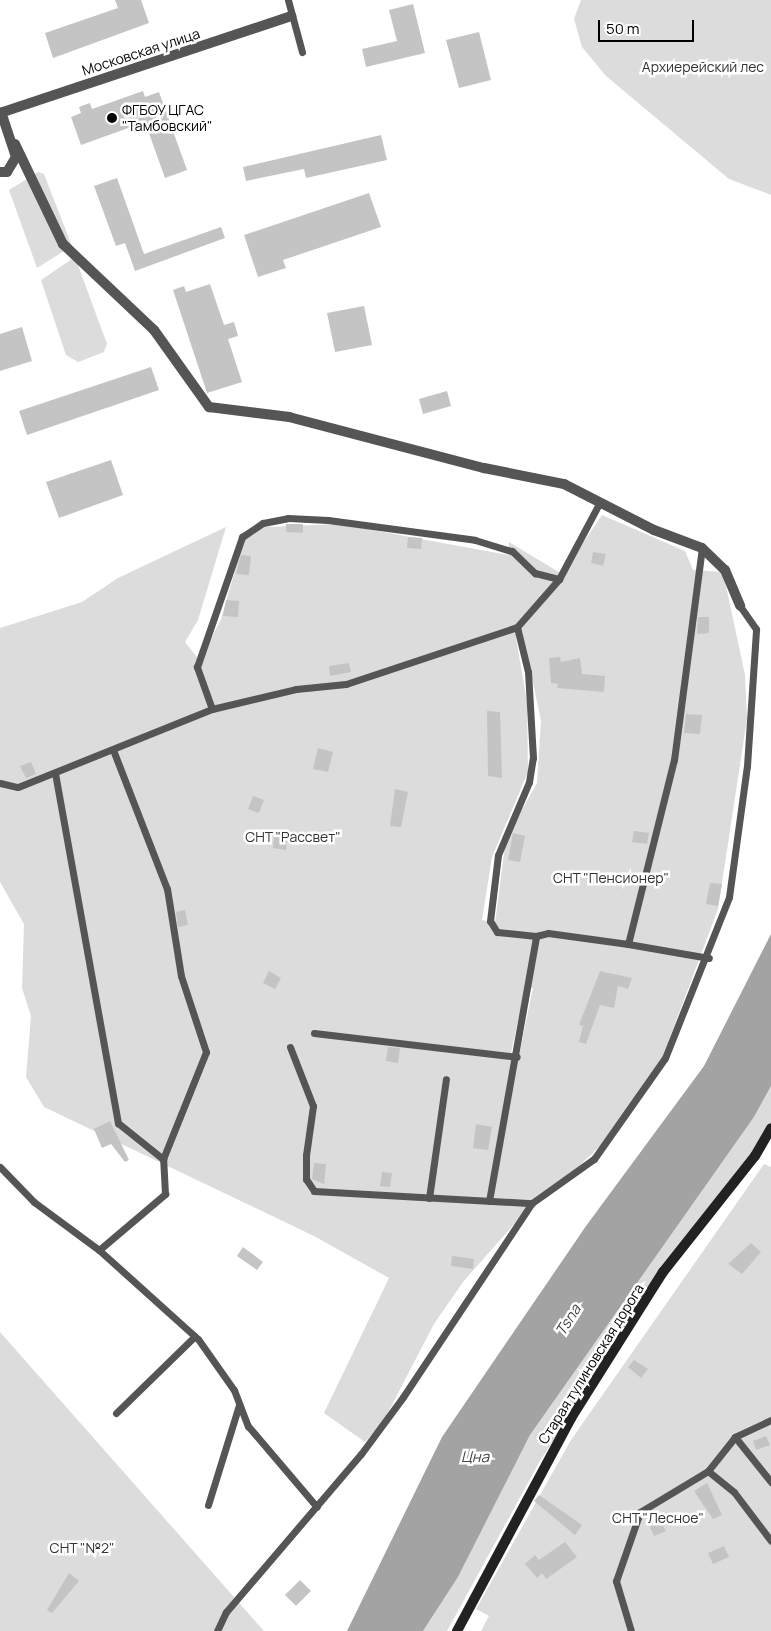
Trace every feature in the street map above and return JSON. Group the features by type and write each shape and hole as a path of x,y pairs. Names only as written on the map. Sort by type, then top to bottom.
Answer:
{"street":[{"name":"Московская улица","path":"1,113 291,16"},
{"path":"1,113 63,244 154,330 209,408 289,417 484,468 545,477 702,548 725,570 740,606"},
{"path":"0,172 12,166 15,144"},
{"name":"Старая тулиновская дорога","path":"457,1631 571,1418 664,1272 768,1141 771,1128"}],"lane":[{"path":"288,0 302,52"},
{"path":"0,782 18,787 212,709 296,689 346,684 517,627 559,579 600,502"},
{"path":"212,709 197,667 242,537 263,523 288,518 328,520 475,540 512,551 535,573 559,579"},
{"path":"628,944 674,760 702,548"},
{"path":"217,1631 226,1612 317,1507 403,1397 532,1203 594,1159 665,1058 709,958 730,897 747,766 756,629 740,606"},
{"path":"517,627 528,672 533,758 528,782 498,855 490,921 496,932 536,936 548,932 709,958"},
{"path":"99,1250 165,1194 163,1159 206,1052 181,976 167,890 113,750"},
{"path":"55,773 118,1123 163,1159"},
{"path":"489,1201 517,1057 536,936"},
{"path":"314,1033 517,1057"},
{"path":"290,1047 313,1106 306,1155 306,1179 314,1191 532,1203"},
{"path":"429,1198 446,1079"},
{"path":"0,1167 34,1202 99,1250 195,1336 239,1404 248,1426 317,1507"},
{"path":"116,1413 195,1336"},
{"path":"208,1505 239,1404"},
{"path":"631,1631 616,1581 640,1512 708,1471 734,1437 771,1420"},
{"path":"734,1437 771,1482"},
{"path":"708,1471 734,1492 771,1541"}],"green space":[{"name":"Архиерейский лес","path":"581,0 771,0 771,195 729,179 606,76 582,47 574,19"},
{"path":"38,172 44,174 72,246 37,268 9,190"},
{"path":"75,257 107,344 104,352 78,362 66,355 41,280"},
{"name":"СНТ \"Рассвет\"","path":"602,515 685,551 693,570 723,572 745,675 747,719 718,909 658,1069 603,1143 545,1199 537,1198 463,1282 434,1324 383,1422 365,1442 324,1413 389,1278 314,1236 44,1107 26,1077 31,1016 22,988 24,924 0,882 0,628 82,602 118,578 226,527 198,620 185,642 200,661 221,619 244,540 265,527 340,524 508,555 509,542 562,574","holes":["522,631 541,721 537,783 506,838 495,923 482,920 492,857 528,772 527,702 516,638","525,987 533,988 518,1060 510,1058"]},
{"path":"771,1086 771,1125 541,1459 447,1631 423,1631 458,1577 530,1435 754,1117"},
{"name":"СНТ \"Лесное\"","path":"764,1164 771,1167 771,1631 481,1631 489,1616 476,1609 571,1440"},
{"name":"СНТ \"№2\"","path":"0,1332 264,1631 0,1631"}],"water":[{"name":"Цна","path":"771,934 771,1086 754,1117 530,1435 458,1577 423,1631 347,1631 442,1437 586,1226 704,1066"}],"building":[{"path":"115,0 141,0 149,23 53,58 45,33 118,8"},
{"path":"413,4 425,53 366,67 362,49 397,41 389,10"},
{"path":"479,32 491,80 459,88 446,40"},
{"path":"143,91 145,97 159,92 187,170 165,178 145,122 81,145 71,117 81,113 79,107 90,103 92,109"},
{"path":"381,135 387,160 306,178 304,169 246,181 243,167"},
{"path":"117,178 144,254 221,227 225,238 135,271 125,243 116,246 94,186"},
{"path":"369,193 381,227 283,260 286,268 258,277 244,235"},
{"path":"210,284 224,325 234,322 238,336 228,339 242,382 207,393 173,290 184,286 186,292"},
{"path":"364,306 372,345 335,352 327,313"},
{"path":"22,327 32,361 0,371 0,334"},
{"path":"151,367 159,390 27,435 19,411"},
{"path":"447,391 451,406 423,414 419,399"},
{"path":"111,460 123,495 59,518 46,482"},
{"path":"286,524 303,524 303,533 286,532"},
{"path":"408,537 422,538 421,549 407,548"},
{"path":"593,552 606,554 603,566 591,563"},
{"path":"241,555 251,556 249,575 236,574"},
{"path":"226,600 239,601 238,617 223,616"},
{"path":"698,617 709,617 709,633 697,634"},
{"path":"560,657 561,662 580,658 582,674 605,676 604,692 557,688 558,684 551,683 549,658"},
{"path":"349,663 351,672 330,676 329,666"},
{"path":"487,711 500,712 502,778 488,776"},
{"path":"686,714 702,715 700,734 684,733"},
{"path":"318,748 333,752 328,772 313,769"},
{"path":"31,762 36,774 26,778 20,766"},
{"path":"395,789 408,792 401,827 390,826"},
{"path":"253,796 264,800 259,813 248,809"},
{"path":"634,831 649,833 647,844 632,842"},
{"path":"513,833 525,836 520,862 508,860"},
{"path":"274,837 287,838 286,850 273,848"},
{"path":"710,883 722,884 718,906 706,904"},
{"path":"185,910 188,925 178,927 176,912"},
{"path":"269,971 281,978 275,989 263,983"},
{"path":"600,971 632,978 628,989 618,986 614,1008 600,1005 586,1044 579,1042 583,1026 579,1025"},
{"path":"388,1047 400,1048 398,1063 386,1061"},
{"path":"110,1121 129,1160 125,1162 111,1144 102,1148 94,1129"},
{"path":"476,1124 492,1127 488,1150 473,1148"},
{"path":"314,1163 326,1164 324,1184 312,1179"},
{"path":"382,1172 392,1173 390,1187 380,1186"},
{"path":"751,1243 761,1252 742,1274 728,1264"},
{"path":"243,1247 263,1262 257,1270 237,1256"},
{"path":"452,1256 474,1259 473,1269 451,1266"},
{"path":"634,1360 648,1369 641,1378 628,1367"},
{"path":"766,1436 770,1445 756,1450 753,1441"},
{"path":"707,1483 722,1515 713,1519 694,1491"},
{"path":"539,1495 582,1525 575,1535 534,1501"},
{"path":"661,1522 666,1531 654,1536 650,1527"},
{"path":"565,1542 577,1557 546,1579 542,1573 537,1578 525,1564 535,1555 539,1560"},
{"path":"724,1546 729,1557 713,1564 708,1553"},
{"path":"69,1573 79,1581 52,1613 47,1610"},
{"path":"300,1580 311,1591 296,1606 285,1595"}],"place":[{"name":"ФГБОУ ЦГАС \"Тамбовский\"","path":"112,118"}],"park label":[{"name":"СНТ \"Пенсионер\"","path":"611,878"}],"water label":[{"name":"Tsna","path":"568,1320"}]}
